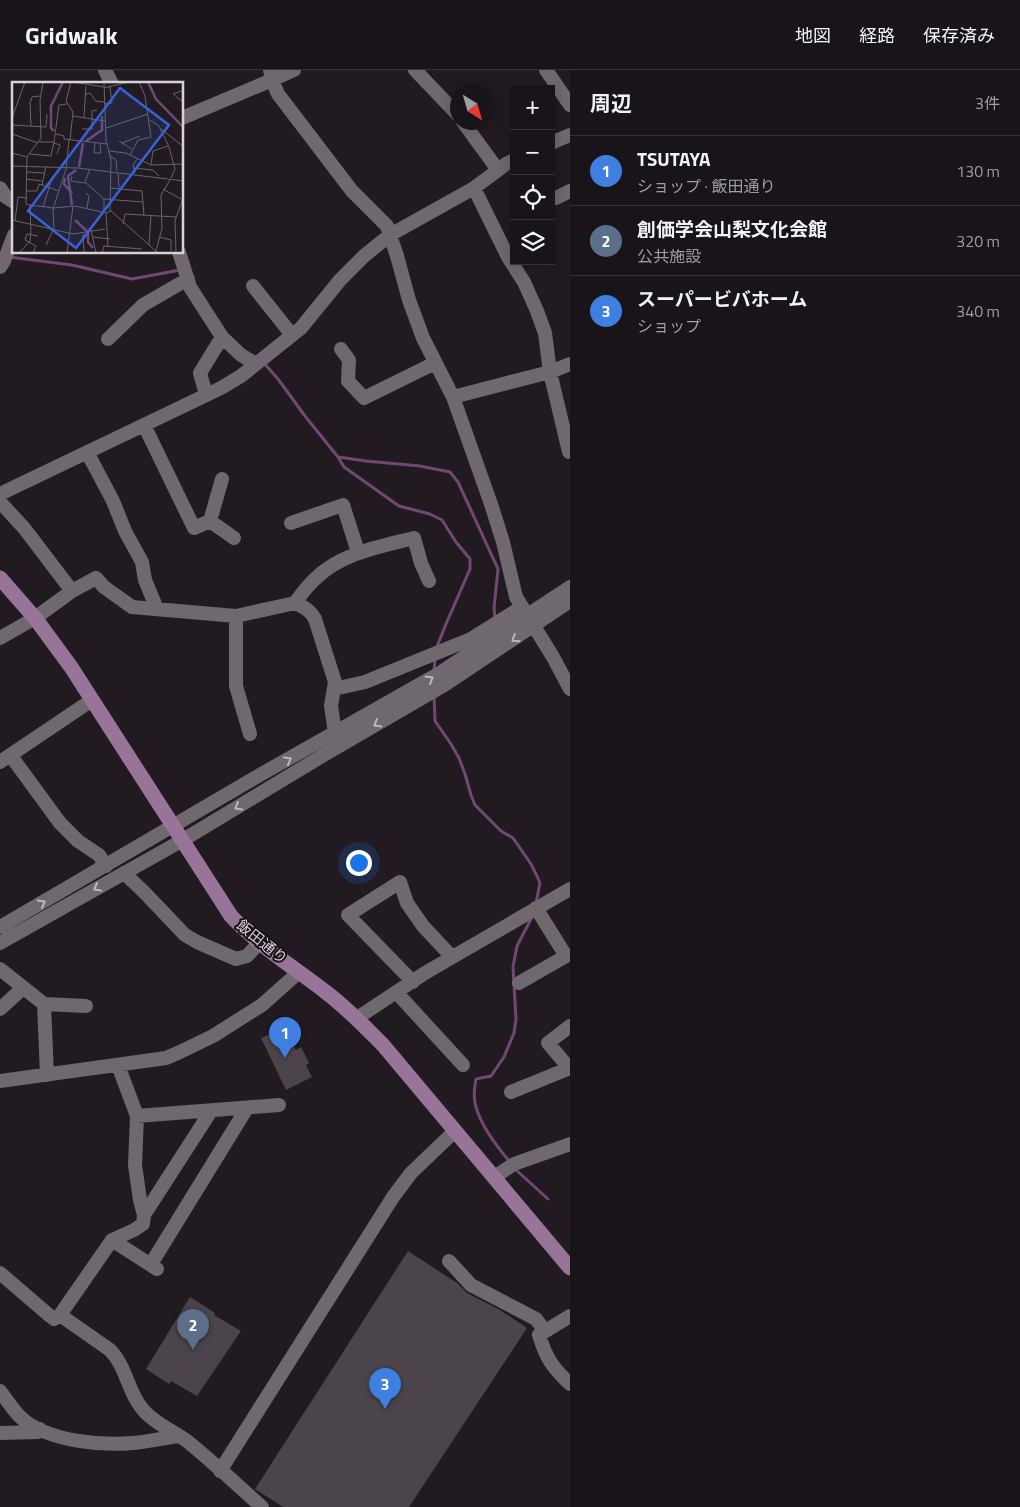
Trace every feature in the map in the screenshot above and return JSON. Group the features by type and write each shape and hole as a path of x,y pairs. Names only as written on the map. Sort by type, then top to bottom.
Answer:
{"main road":[{"name":"飯田通り","path":"0,578 35,618 71,667 231,916 246,932 329,994 357,1018 383,1045 570,1268"}],"street":[{"path":"104,70 111,82"},
{"path":"184,117 271,75 294,70"},
{"path":"415,70 450,107"},
{"path":"546,70 570,105"},
{"path":"271,75 278,94 352,191 387,226 419,328 453,397 491,504 503,542 516,597 553,657 570,689"},
{"path":"469,130 498,170"},
{"path":"555,141 570,135"},
{"path":"0,494 234,380 301,328 340,280 364,256 390,236 474,188 510,162"},
{"path":"0,188 6,198 12,201"},
{"path":"474,188 508,257 524,282 537,311 545,334 550,372 569,452"},
{"path":"556,198 570,191"},
{"path":"0,267 12,240"},
{"path":"180,254 190,287 222,337 241,355 256,364"},
{"path":"108,339 143,305 188,279"},
{"path":"253,286 292,335"},
{"path":"206,395 200,373 222,337"},
{"path":"341,350 349,360 348,381 364,398 435,362"},
{"path":"453,397 550,372 570,364"},
{"path":"144,425 194,528 210,521"},
{"path":"87,452 142,562 145,580 157,609"},
{"path":"210,521 222,478"},
{"path":"0,502 24,528 72,591"},
{"path":"291,523 343,505 358,552"},
{"path":"210,521 234,538"},
{"path":"295,603 315,579 331,567 358,552 414,538 421,563 429,581"},
{"path":"0,638 35,618 72,591 96,578 104,587 132,607 236,616 295,603 312,612 335,682 331,706 335,733"},
{"path":"0,928 258,776 438,674 570,586"},
{"path":"334,689 365,682 527,616 570,601"},
{"path":"236,616 236,686 250,734"},
{"path":"0,942 183,840 446,684 527,616"},
{"path":"92,700 5,759 60,823 78,841 99,855 106,866"},
{"path":"124,873 185,935 197,942 236,959 247,956 260,942"},
{"path":"413,982 348,914 400,882 407,902 423,926 452,957"},
{"path":"357,1018 452,957 570,889"},
{"path":"519,983 566,956 536,908"},
{"path":"0,968 44,1004 86,1006"},
{"path":"0,1081 166,1058 213,1036 262,1005 299,972"},
{"path":"0,1009 23,988"},
{"path":"397,993 463,1065"},
{"path":"44,1004 48,1075"},
{"path":"511,1092 570,1068 548,1043 570,1026"},
{"path":"0,1273 54,1319 60,1315 112,1240 143,1224 144,1215 135,1165 136,1116 118,1065"},
{"path":"136,1116 279,1105"},
{"path":"112,1240 154,1267 248,1108"},
{"path":"144,1215 211,1111"},
{"path":"220,1471 393,1198 411,1173 455,1131"},
{"path":"494,1177 514,1164 570,1144"},
{"path":"449,1261 471,1284 536,1320 545,1331"},
{"path":"60,1315 110,1350 116,1357 135,1399 145,1412 156,1422 178,1436 262,1507"},
{"path":"570,1316 539,1335 545,1353 552,1365 570,1384"},
{"path":"0,1391 24,1420 40,1429 68,1438 96,1443 133,1443 178,1436"},
{"path":"0,1433 38,1432 40,1429"}],"building":[{"path":"284,1028 296,1050 301,1047 309,1063 306,1065 312,1077 286,1090 261,1038"},
{"path":"408,1251 457,1283 467,1293 500,1310 527,1328 409,1507 283,1507 255,1489"},
{"path":"190,1297 215,1313 214,1315 241,1331 197,1396 171,1381 169,1384 146,1369"}],"waterway":[{"path":"9,257 72,265 132,279 180,270"},
{"path":"263,362 344,467 399,506 430,514 442,520 470,559 470,569 436,649"},
{"path":"338,457 420,466 450,472 458,482 498,569 494,608 495,619"},
{"path":"434,672 435,658"},
{"path":"434,695 435,721 459,758 475,805 501,831 513,838 537,876 540,883 536,903"},
{"path":"510,1162 495,1143 478,1114 474,1090 476,1079 491,1076 504,1057 514,1033 516,1019 513,967 517,946 532,917"},
{"path":"515,1169 548,1199"}],"place":[{"name":"TSUTAYA","path":"285,1058"},
{"name":"創価学会山梨文化会館","path":"193,1350"},
{"name":"スーパービバホーム","path":"385,1409"}]}
